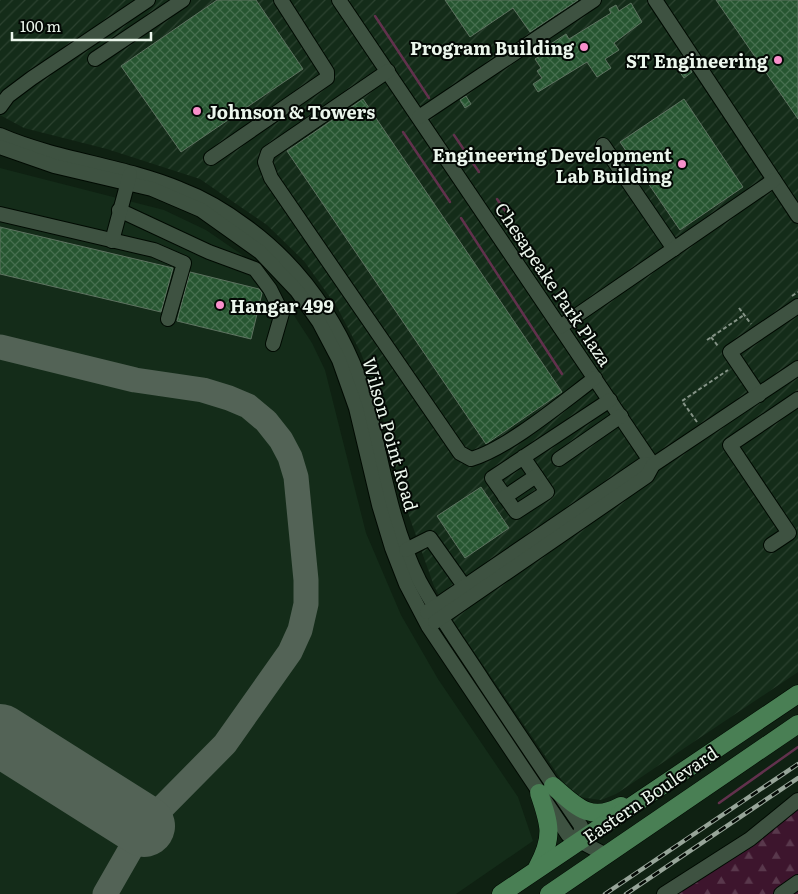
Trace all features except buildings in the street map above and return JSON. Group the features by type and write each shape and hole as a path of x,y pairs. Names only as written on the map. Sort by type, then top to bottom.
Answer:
{"main road":[{"name":"Eastern Boulevard","path":"501,894 798,694"},
{"name":"Eastern Boulevard","path":"549,894 798,724"},
{"path":"546,790 580,809 599,814 612,811 670,781"},
{"path":"536,871 550,840 546,790"},
{"path":"522,894 573,859 580,842"}],"street":[{"path":"0,107 8,96 32,78 148,0"},
{"path":"95,59 183,0"},
{"path":"211,158 327,78 327,72 281,0"},
{"name":"Chesapeake Park Plaza","path":"339,0 653,465"},
{"path":"418,117 594,0"},
{"path":"655,0 798,216"},
{"path":"388,71 268,153 265,162 271,178 460,453 471,459 482,456 502,445 595,378"},
{"name":"Wilson Point Road","path":"0,135 33,149 129,178 152,190 201,210 244,238 280,271 298,291 319,322 339,360 350,390 392,548 406,584 425,621 546,790"},
{"path":"603,145 674,249"},
{"name":"Wilson Point Road","path":"0,147 54,166 129,178 181,189 248,228 284,259 323,307 338,330 359,378 371,416 388,498 406,550 438,612 546,790 568,836 606,855"},
{"path":"112,241 119,210 125,200 129,178"},
{"path":"560,327 774,180"},
{"path":"119,210 209,252 254,269 270,289 282,312 273,344"},
{"path":"0,214 154,250 184,263 168,319"},
{"path":"759,395 730,352 798,306"},
{"path":"425,621 644,464 653,465 798,368"},
{"path":"771,545 789,533 730,445 798,399"},
{"path":"524,457 547,492 516,512 492,478 610,400"},
{"path":"559,459 620,416"},
{"path":"505,496 536,476"},
{"path":"406,550 430,538 468,591"},
{"path":"664,894 750,839 798,800"},
{"path":"781,894 798,882"}],"path":[{"path":"739,308 751,324"},
{"path":"706,340 744,315"},
{"path":"711,337 718,346"},
{"path":"704,432 682,401 732,367"}],"shaded area":[{"path":"0,0 798,0 798,672 616,794 601,800 580,797 565,785 453,621 434,586 403,499 379,403 361,353 337,307 304,261 267,225 200,179 107,149 24,128 0,115"},
{"path":"0,168 164,210 206,230 241,254 276,288 312,343 325,370 366,533 401,615 438,679 518,797 533,841 456,894 0,894"}],"green space":[{"path":"798,810 798,894 677,894"}],"waterway":[{"path":"375,16 429,98"},
{"path":"403,132 450,202"},
{"path":"454,135 479,172"},
{"path":"497,199 508,215"},
{"path":"461,218 562,374"},
{"path":"719,803 798,747"}],"taxiway":[{"path":"0,347 135,380 203,390 248,406 266,421 281,440 290,457 296,477 306,580 306,604 300,630 290,652 225,744 144,826 105,894"}],"runway":[{"path":"0,735 144,826"}],"railway":[{"path":"605,894 798,764"},
{"path":"626,894 798,778"}],"place":[{"name":"Program Building","path":"584,47"},
{"name":"ST Engineering","path":"778,60"},
{"name":"Johnson & Towers","path":"197,111"},
{"name":"Engineering Development Lab Building","path":"682,164"},
{"name":"Hangar 499","path":"220,305"}]}
